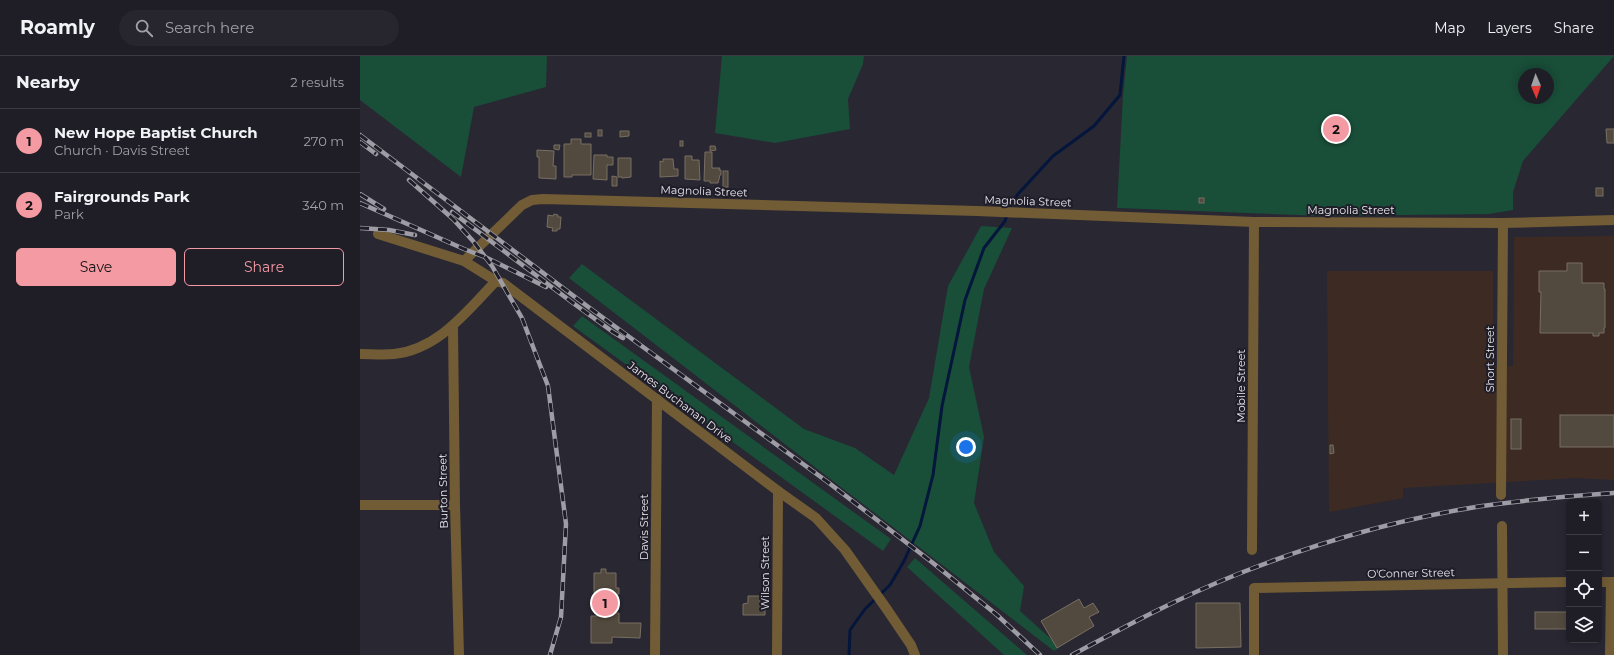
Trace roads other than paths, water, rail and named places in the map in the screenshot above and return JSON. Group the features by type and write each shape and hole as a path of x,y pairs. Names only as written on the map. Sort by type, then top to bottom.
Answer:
{"street":[{"name":"Magnolia Street","path":"464,261 522,205 532,200 543,199 1016,212 1254,222 1503,223 1614,220"},
{"name":"Mobile Street","path":"1252,550 1254,222"},
{"name":"Short Street","path":"1501,495 1503,223"},
{"name":"James Buchanan Drive","path":"378,234 464,261 503,284 816,518 845,550 911,645 915,655"},
{"path":"360,354 395,354 422,346 453,327 496,281"},
{"name":"Burton Street","path":"453,327 455,505 459,655"},
{"name":"Davis Street","path":"655,655 657,399"},
{"name":"Wilson Street","path":"777,655 778,491"},
{"path":"360,505 455,505"},
{"path":"1502,526 1503,655"},
{"name":"O'Conner Street","path":"1254,655 1254,588 1566,582"},
{"path":"1610,655 1612,582"}],"waterway":[{"path":"849,655 850,630 865,609 890,585 904,561 920,526 933,475 942,406 965,300 984,248 1005,221 1010,206 1018,194 1053,156 1094,126 1120,95 1124,56"}],"railway":[{"path":"360,135 587,306 829,483 933,563 997,615 1040,655"},
{"path":"360,142 376,154"},
{"path":"409,180 453,219 473,241 492,266 522,318 548,386 566,524 561,617 550,655"},
{"path":"360,194 384,209"},
{"path":"360,203 485,257 546,287"},
{"path":"452,212 573,303 623,338"},
{"path":"360,228 389,230 415,235"},
{"path":"1072,655 1195,592 1267,563 1327,542 1388,525 1451,511 1515,502 1614,493"}],"place":[{"name":"Fairgrounds Park","path":"1336,129"},
{"name":"New Hope Baptist Church","path":"605,603"}]}
